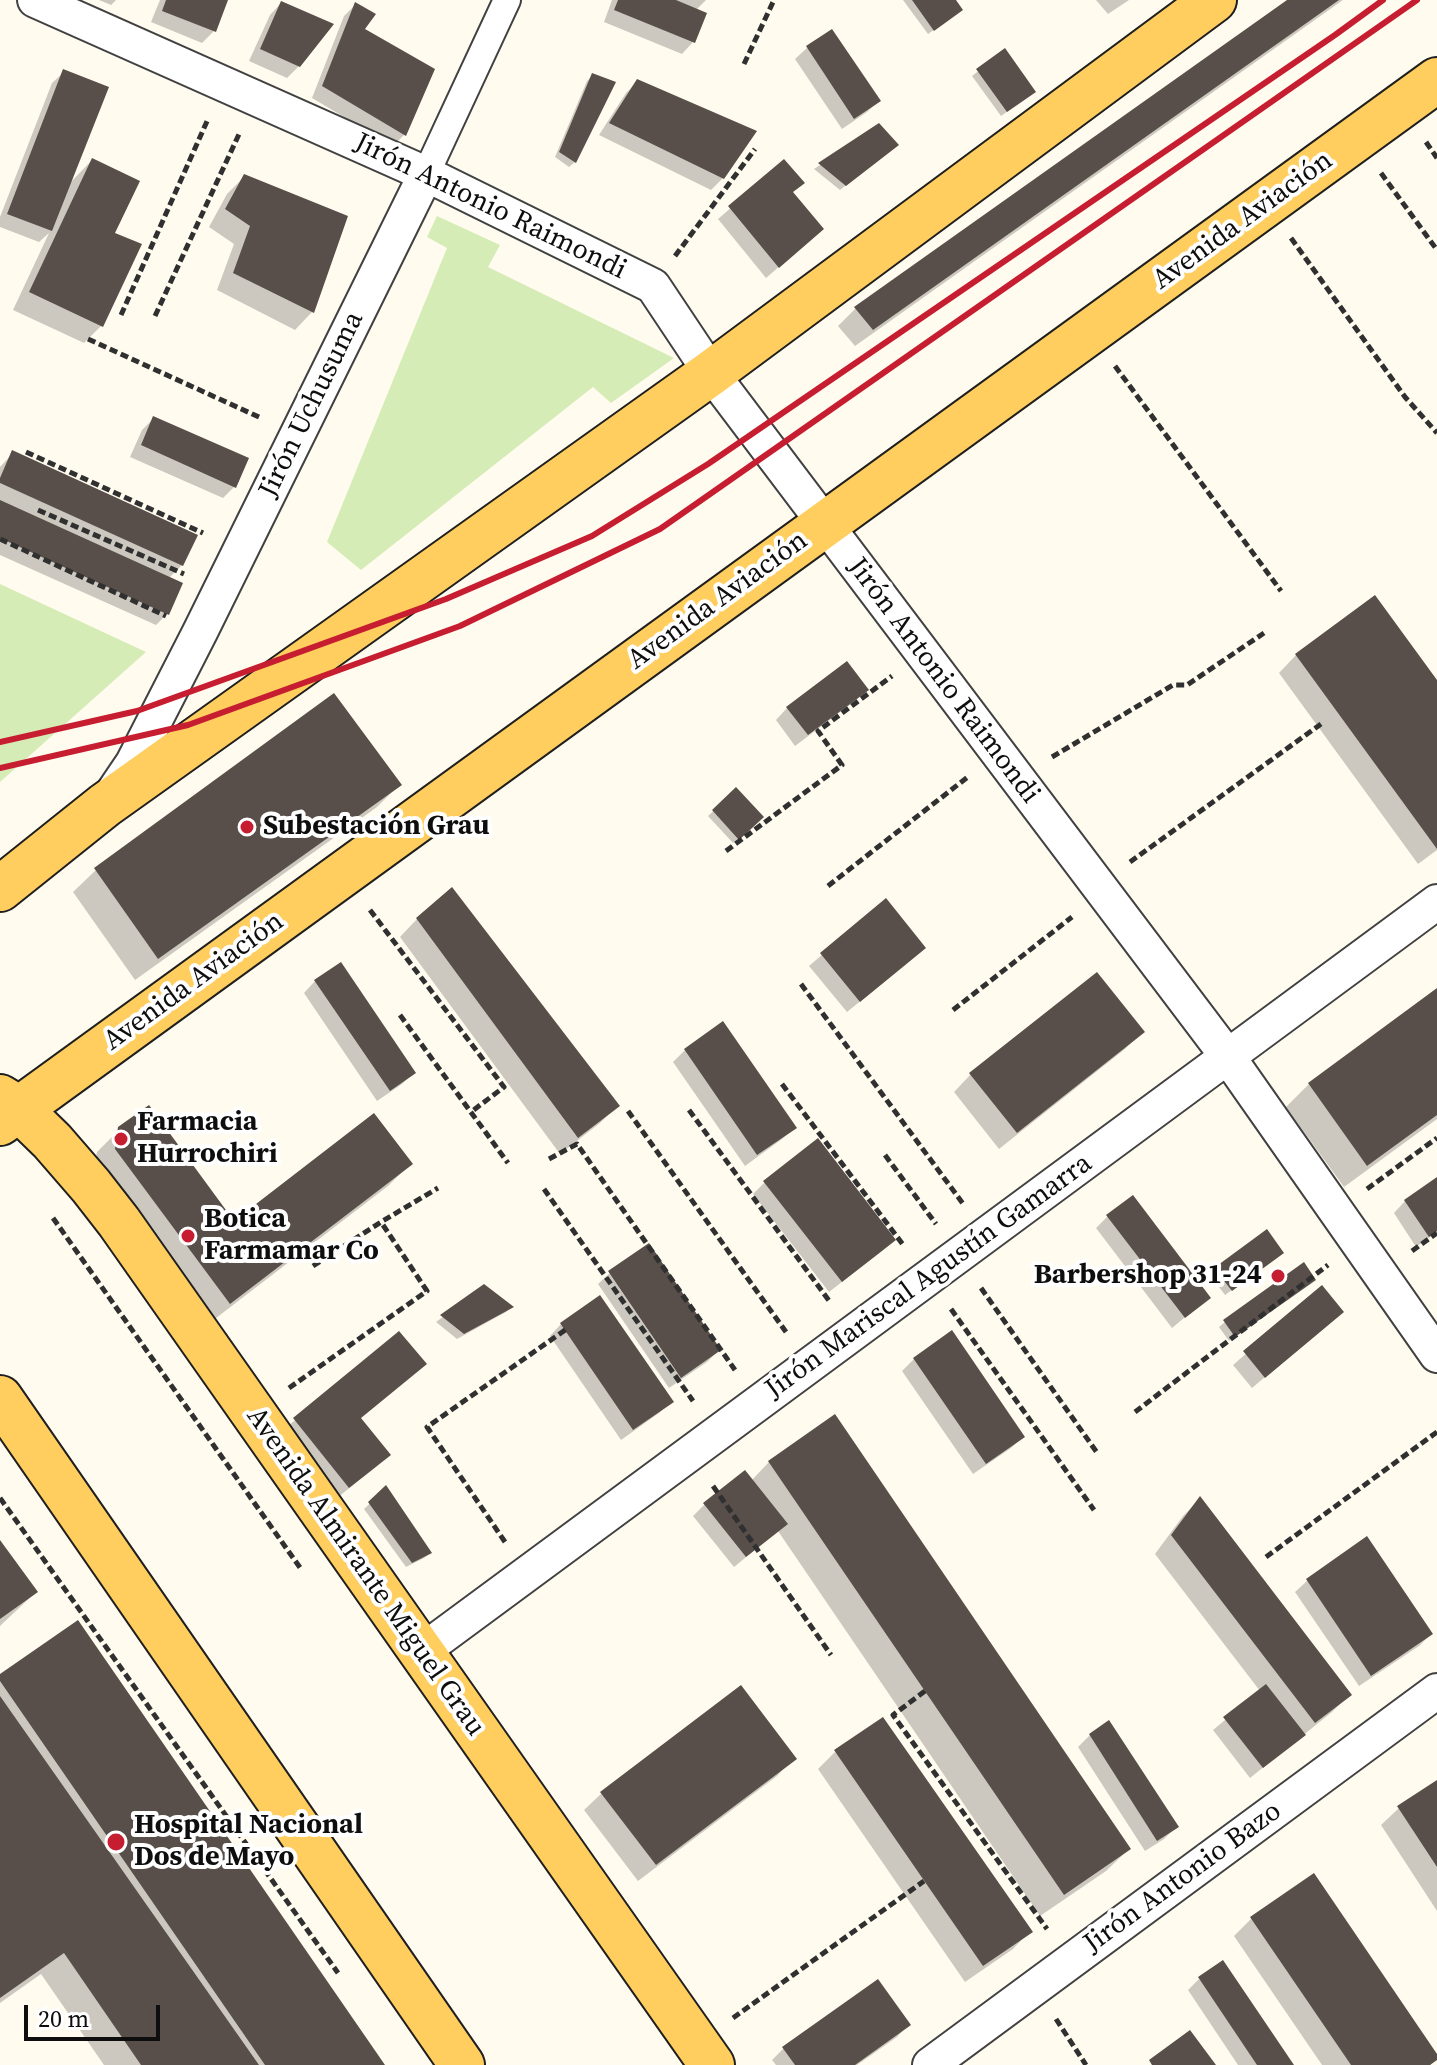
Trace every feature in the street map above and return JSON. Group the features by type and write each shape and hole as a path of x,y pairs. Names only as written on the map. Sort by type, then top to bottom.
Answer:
{"main road":[{"path":"0,889 105,805 711,373 1214,0"},
{"name":"Avenida Aviación","path":"5,1109 343,874 1437,80"},
{"name":"Avenida Almirante Miguel Grau","path":"5,1109 52,1141 110,1210 705,2054"},
{"path":"0,1398 462,2065"}],"street":[{"name":"Jirón Antonio Raimondi","path":"35,0 426,174 653,286 711,373 1228,1057 1437,1355"},
{"name":"Jirón Uchusuma","path":"105,805 133,763 221,590 426,174 507,0"},
{"name":"Jirón Mariscal Agustín Gamarra","path":"421,1652 1437,902"},
{"name":"Jirón Antonio Bazo","path":"930,2065 1437,1691"}],"path":[{"path":"744,64 774,0"},
{"path":"121,315 223,84"},
{"path":"155,316 256,98"},
{"path":"1356,138 1437,250"},
{"path":"653,286 755,149"},
{"path":"1267,204 1405,397 1437,433"},
{"path":"1090,332 1281,591"},
{"path":"88,339 298,435"},
{"path":"26,452 240,550"},
{"path":"38,510 221,590"},
{"path":"0,539 200,632"},
{"path":"828,886 1008,766 1173,685 1187,685 1264,633"},
{"path":"726,851 842,765 818,731 922,654"},
{"path":"953,1010 1101,889 1321,724"},
{"path":"343,874 504,1087 471,1112"},
{"path":"801,984 987,1235"},
{"path":"400,1015 508,1163"},
{"path":"782,1084 928,1277 1094,1510"},
{"path":"689,1110 853,1333"},
{"path":"628,1111 810,1365"},
{"path":"1336,1211 1437,1138"},
{"path":"549,1159 577,1144 758,1403"},
{"path":"885,1155 1098,1454"},
{"path":"313,1266 438,1188"},
{"path":"544,1189 831,1655"},
{"path":"53,1218 301,1569"},
{"path":"253,1413 427,1291 381,1222"},
{"path":"1135,1412 1358,1243"},
{"path":"527,1574 427,1427 568,1328"},
{"path":"1266,1557 1437,1432"},
{"path":"0,1498 340,1975"},
{"path":"925,1691 893,1715 1070,1961"},
{"path":"705,2054 924,1881"},
{"path":"1036,1987 1086,2065"}],"green space":[{"path":"437,216 500,245 488,267 674,358 611,403 593,387 361,570 327,542 447,248 427,237"},
{"path":"0,584 146,652 0,782"}],"building":[{"path":"166,0 228,0 216,32 162,11"},
{"path":"618,0 676,0 707,13 695,43 614,10"},
{"path":"912,0 956,0 963,10 934,31"},
{"path":"1287,0 1339,0 873,330 854,307"},
{"path":"281,1 334,24 300,67 260,49"},
{"path":"355,2 376,14 365,29 435,69 406,136 322,86"},
{"path":"832,29 881,101 854,119 806,46"},
{"path":"1005,48 1036,92 1007,112 976,69"},
{"path":"63,69 109,87 52,231 7,214"},
{"path":"592,73 616,82 576,163 559,152"},
{"path":"637,79 757,131 724,179 609,123"},
{"path":"879,123 899,145 846,186 818,163"},
{"path":"92,158 140,181 115,233 142,244 103,327 29,292"},
{"path":"784,159 805,183 793,192 824,229 779,268 728,206"},
{"path":"244,174 348,216 314,313 233,273 250,226 225,209"},
{"path":"153,416 249,458 236,488 141,445"},
{"path":"12,450 198,535 183,566 0,483"},
{"path":"0,500 183,583 169,615 0,538"},
{"path":"1375,595 1437,680 1437,849 1295,654"},
{"path":"847,661 869,690 808,735 786,707"},
{"name":"Subestación Grau","path":"334,693 402,785 158,959 94,868"},
{"path":"736,787 764,817 739,840 712,810"},
{"path":"452,887 620,1106 578,1138 416,918"},
{"path":"886,898 926,948 860,1002 820,953"},
{"path":"341,962 416,1073 390,1091 314,980"},
{"path":"1097,972 1145,1032 1017,1133 969,1073"},
{"path":"1437,988 1437,1115 1367,1166 1308,1083"},
{"path":"723,1021 797,1128 757,1155 684,1049"},
{"path":"149,1105 234,1221 374,1113 413,1164 230,1304 115,1149 118,1127"},
{"path":"818,1138 896,1240 842,1282 763,1181"},
{"path":"1437,1177 1437,1231 1429,1237 1404,1200"},
{"path":"1133,1195 1211,1298 1185,1318 1106,1215"},
{"path":"1267,1229 1284,1253 1232,1291 1214,1268"},
{"path":"649,1243 721,1350 681,1378 608,1271"},
{"path":"1304,1262 1316,1280 1235,1337 1223,1320"},
{"path":"484,1284 514,1307 464,1334 440,1315"},
{"path":"1322,1285 1344,1312 1265,1378 1243,1351"},
{"path":"600,1295 674,1402 633,1430 560,1323"},
{"path":"952,1330 1025,1437 986,1464 913,1358"},
{"path":"399,1331 427,1364 361,1418 391,1455 349,1488 293,1418"},
{"path":"835,1414 1131,1849 1064,1895 768,1461"},
{"path":"745,1470 788,1524 746,1557 703,1503"},
{"path":"386,1485 432,1553 412,1563 368,1502"},
{"path":"1200,1496 1352,1695 1315,1723 1171,1535"},
{"path":"1367,1536 1433,1634 1371,1676 1306,1579"},
{"path":"0,1540 38,1592 0,1619"},
{"path":"78,1620 385,2065 265,2065 0,1681 0,1674"},
{"path":"1266,1684 1306,1735 1263,1768 1223,1717"},
{"path":"741,1685 797,1759 656,1865 600,1792"},
{"path":"0,1696 259,2065 141,2065 64,1953 0,1998"},
{"path":"883,1717 1033,1932 983,1966 834,1750"},
{"path":"1109,1720 1179,1827 1157,1841 1089,1734"},
{"path":"1437,1780 1437,1867 1397,1806"},
{"path":"1314,1873 1437,2054 1437,2060 1430,2065 1351,2065 1250,1917"},
{"path":"1223,1960 1294,2065 1257,2065 1198,1977"},
{"path":"878,1979 911,2025 855,2065 795,2065 782,2047"},
{"path":"1190,2030 1216,2065 1152,2065 1149,2060"}],"railway":[{"path":"0,742 137,711 446,599 592,536 708,464 1383,0"},
{"path":"0,768 188,725 460,626 660,529 1417,0"}],"place":[{"name":"Subestación Grau","path":"247,827"},
{"name":"Farmacia Hurrochiri","path":"121,1139"},
{"name":"Botica Farmamar Co","path":"188,1236"},
{"name":"Barbershop 31-24","path":"1278,1276"},
{"name":"Hospital Nacional Dos de Mayo","path":"116,1842"}]}
